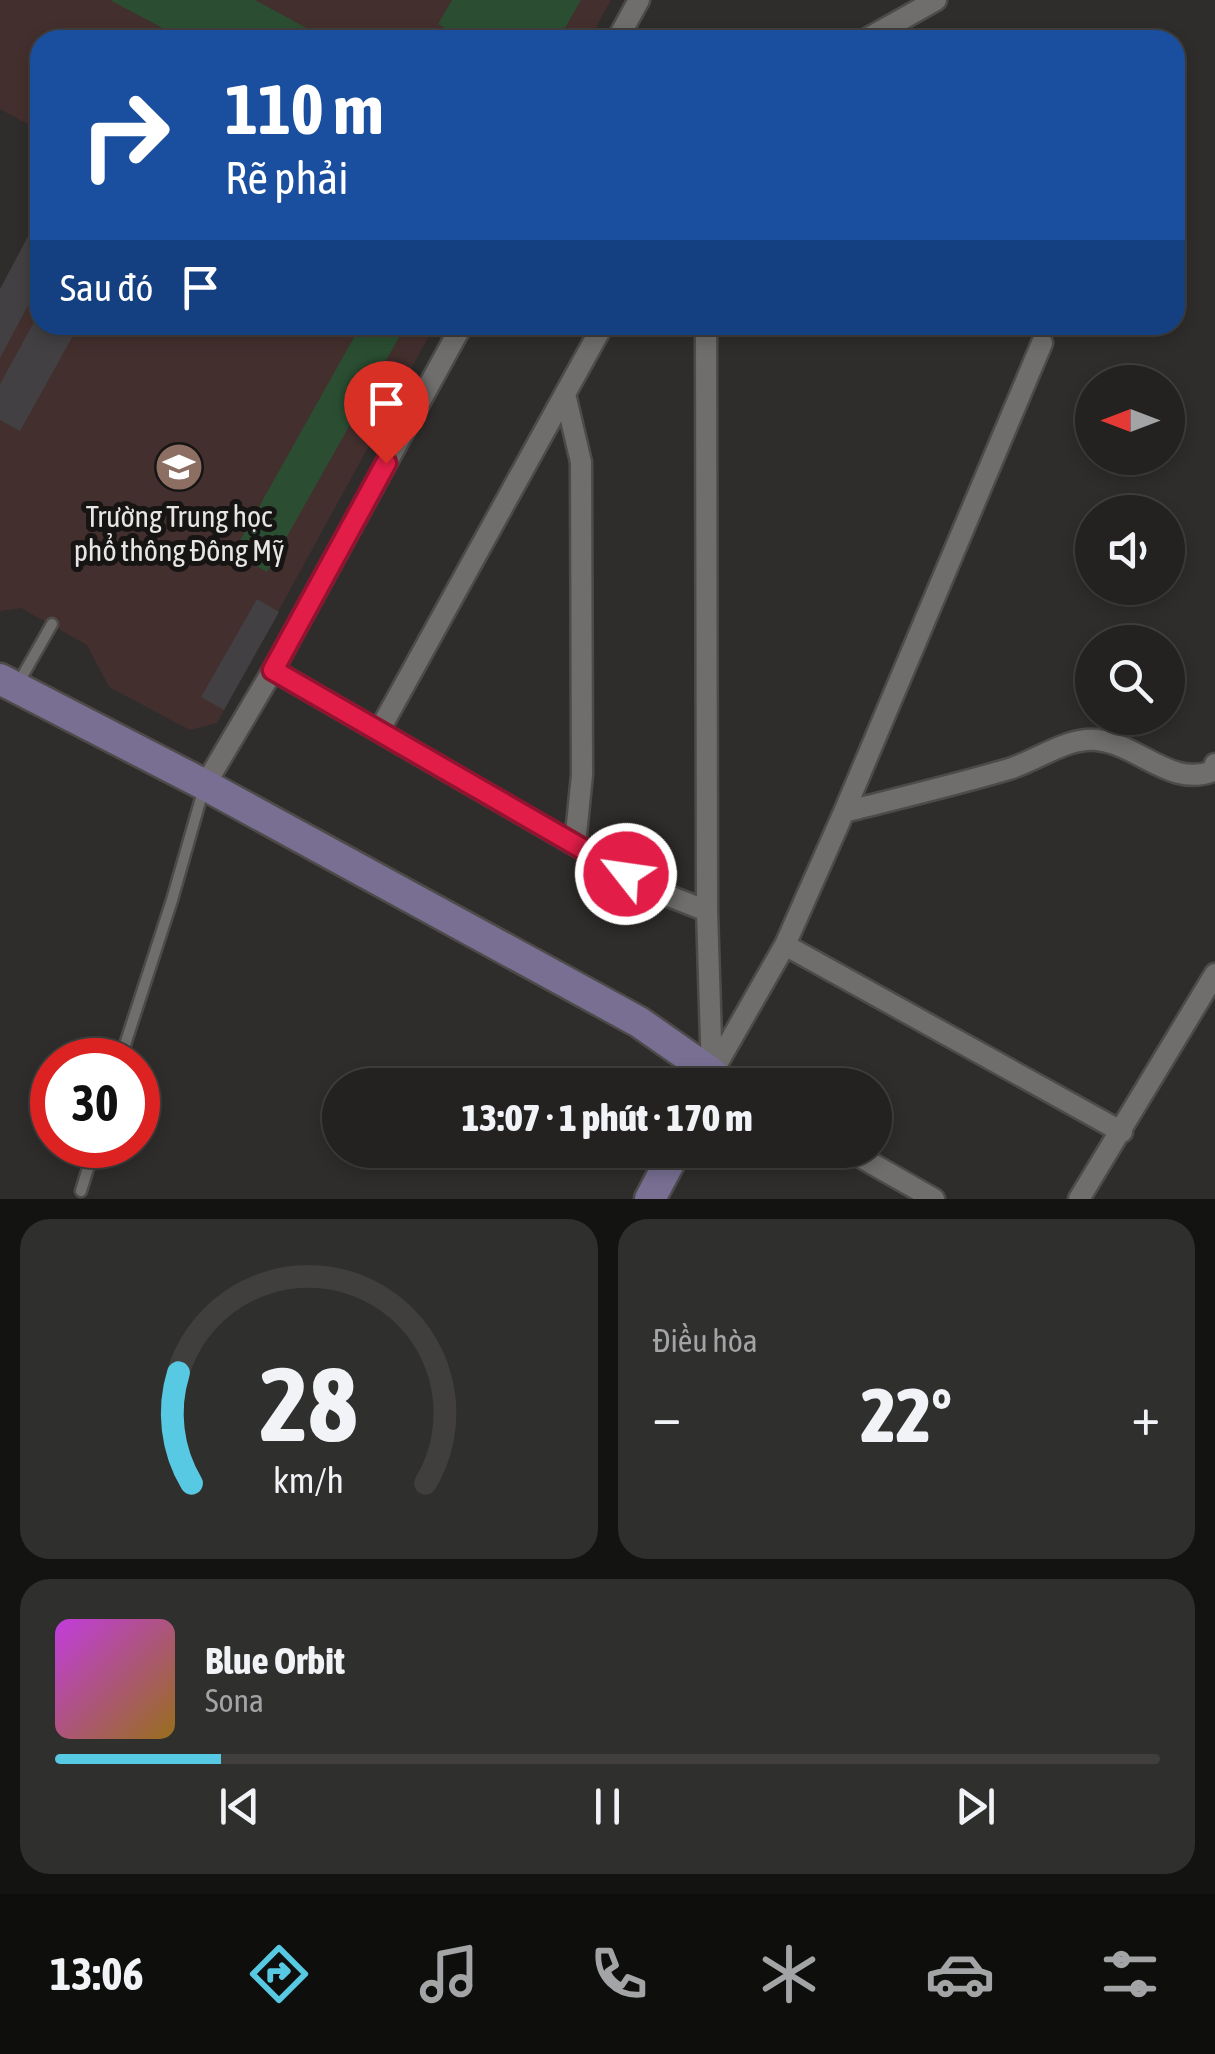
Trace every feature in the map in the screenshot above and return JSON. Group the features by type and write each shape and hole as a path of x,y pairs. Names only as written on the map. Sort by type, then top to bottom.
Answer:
{"street":[{"path":"623,30 639,0"},
{"path":"876,30 901,6 936,0"},
{"path":"205,785 273,670 457,335"},
{"path":"378,731 597,335"},
{"path":"706,335 707,910 717,1068"},
{"path":"724,1068 844,812 1042,343"},
{"path":"565,394 581,462 582,775 575,844"},
{"path":"273,670 651,888 707,910"},
{"path":"8,683 205,785 640,1022 701,1068"},
{"path":"844,812 1014,768 1081,740 1100,740 1196,778 1212,771 1215,764"},
{"path":"785,945 1122,1132"},
{"path":"1079,1199 1215,974"},
{"path":"650,1199 666,1168"},
{"path":"880,1168 934,1199"}],"lane":[{"path":"8,683 52,624"},
{"path":"127,1038 205,785"},
{"path":"81,1191 88,1168"}],"shaded area":[{"path":"0,0 611,0 594,30 30,30 30,126 0,109"},
{"name":"Trường Trung học phổ thông Đông Mỹ","path":"30,233 30,335 430,335 217,723 190,730 109,687 87,645 21,608 0,611 0,289"}],"green space":[{"path":"110,0 255,0 310,30 166,30"},
{"path":"452,0 581,0 564,30 448,30 438,24"},
{"path":"355,335 400,335 267,572 233,553"}],"building":[{"path":"30,233 30,302 0,358 0,289"},
{"path":"30,329 30,335 73,335 20,431 0,420 0,384"},
{"path":"257,599 279,612 224,710 201,697"}],"place":[{"name":"Trường Trung học phổ thông Đông Mỹ","path":"179,467"}],"route":[{"path":"386,463 273,670 626,874"}]}
